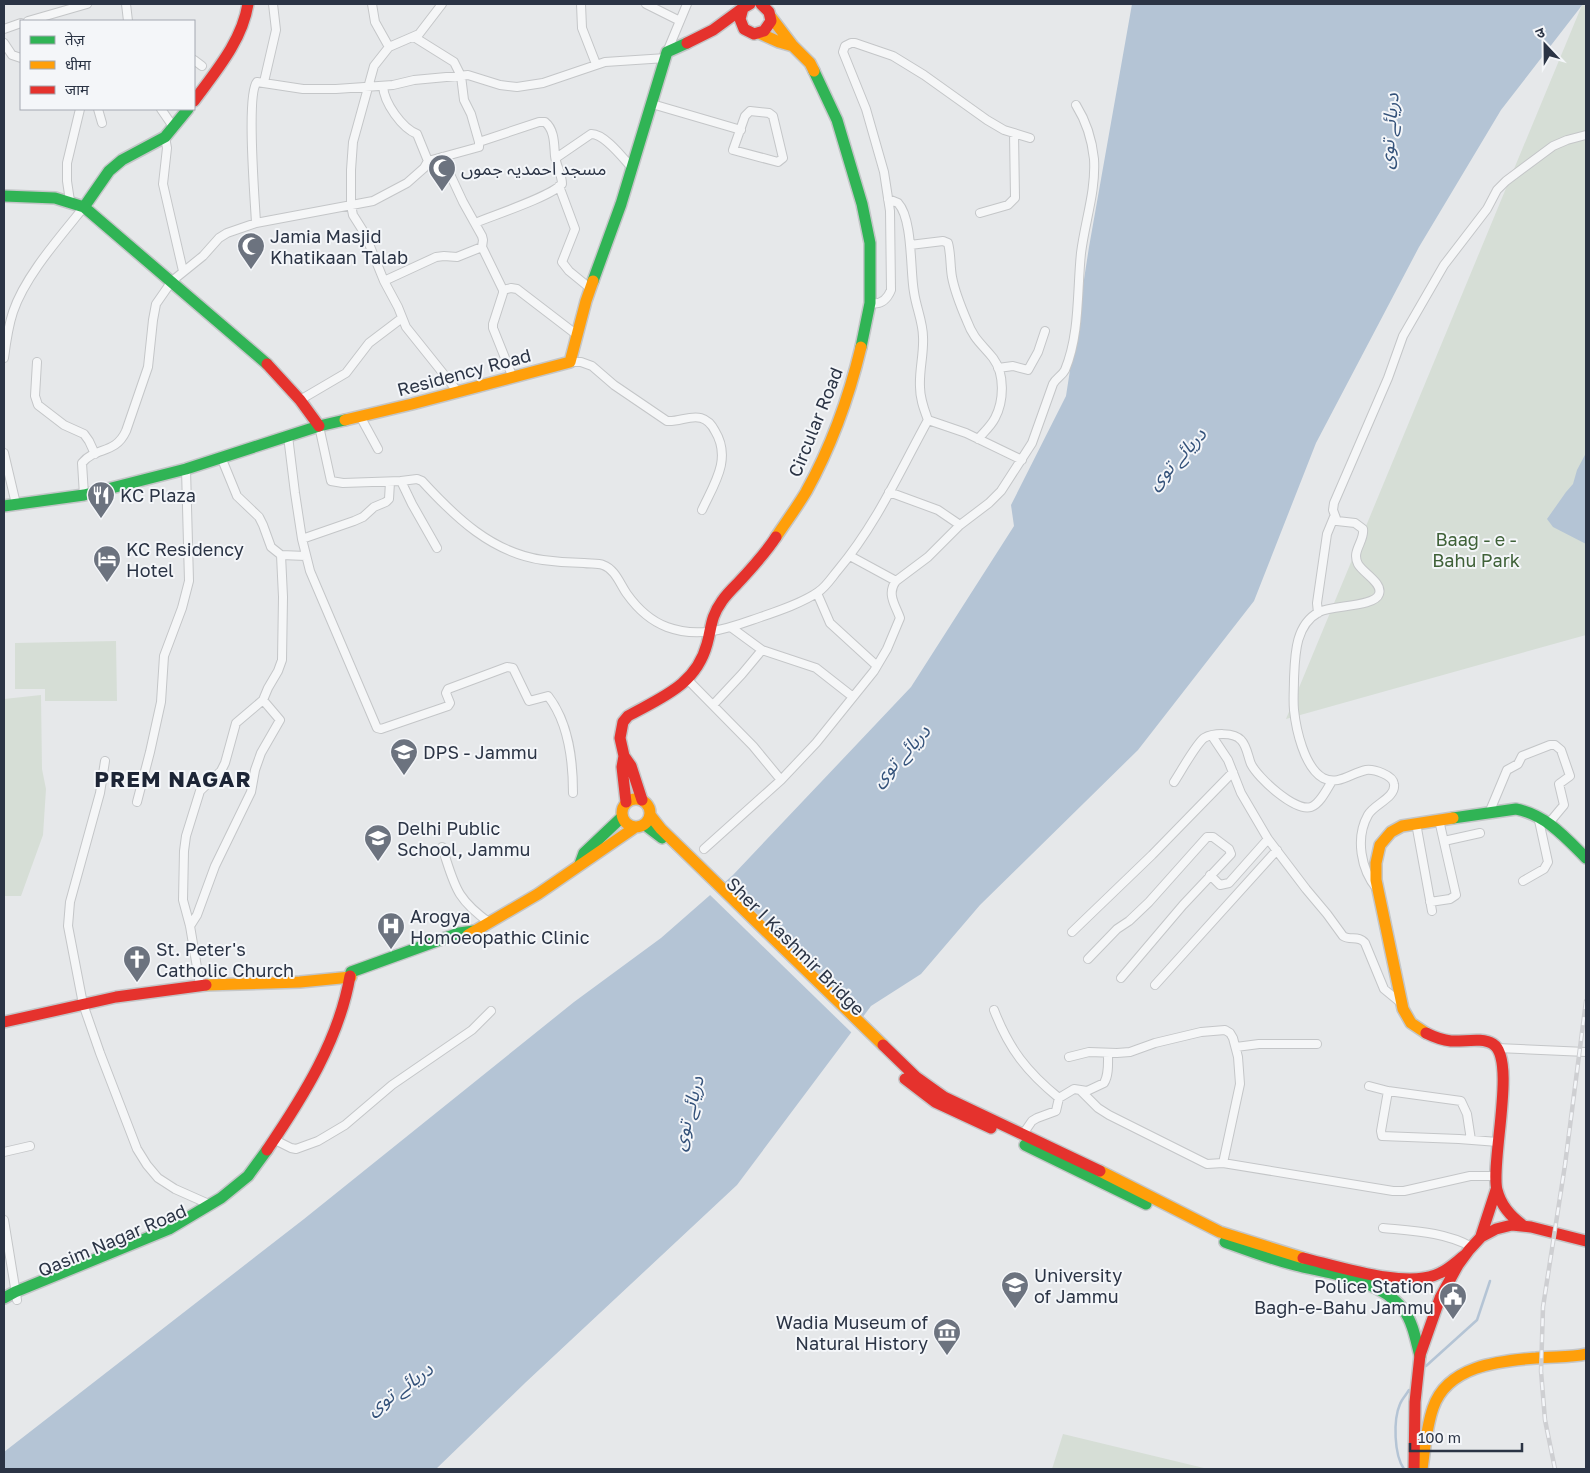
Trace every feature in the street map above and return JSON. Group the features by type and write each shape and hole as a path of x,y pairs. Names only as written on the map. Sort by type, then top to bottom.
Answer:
{"main road":[{"path":"195,100 238,34 246,18 248,4"},
{"path":"744,29 740,19 747,6"},
{"path":"570,362 591,288 632,168 666,55 713,30 747,6"},
{"path":"759,33 768,27 768,9"},
{"name":"Circular Road","path":"624,756 620,738 623,722 628,716 671,692 688,680 702,659 711,620 722,600 773,542 806,492 840,415 853,380 863,341 870,303 870,243 848,155 835,113 820,80 810,63 793,46 768,9"},
{"path":"713,30 744,29 748,32 759,33 793,46"},
{"path":"84,206 109,171 122,160 165,137 187,110"},
{"path":"4,196 58,198 70,200 84,206 266,363 300,400 319,426"},
{"name":"Residency Road","path":"4,506 84,495 186,469 319,426 570,362"},
{"path":"4,1022 116,997 200,985 336,979 459,932 474,931 554,883 643,823 650,808 642,800 631,766 624,756"},
{"path":"624,756 622,767 626,802"},
{"path":"642,800 631,799 626,802 622,809 622,817 624,822 643,823"},
{"path":"1419,1464 1414,1402 1420,1356 1433,1316 1447,1284 1469,1251 1482,1236 1496,1190 1495,1176 1503,1076 1497,1048 1491,1042 1452,1042 1442,1040 1428,1034 1408,1020 1401,1003 1388,931 1377,889 1376,864 1382,842 1387,834 1393,830 1416,823 1516,808 1538,816 1586,858"},
{"path":"580,864 584,853 622,817"},
{"name":"Sher I Kashmir Bridge","path":"643,823 659,831 913,1080"},
{"name":"Qasim Nagar Road","path":"4,1308 16,1296 169,1229 222,1198 248,1176 278,1142 315,1092 332,1060 350,1008 355,973"},
{"path":"913,1080 1220,1232 1287,1254 1372,1275 1409,1280 1439,1274 1469,1251"},
{"path":"913,1080 922,1094 939,1104 1221,1241 1290,1264 1361,1283 1379,1290 1391,1298 1403,1310 1413,1331 1420,1356"},
{"name":"Qasim Nagar Road","path":"4,1298 42,1288 164,1240 195,1225 247,1188 266,1166 278,1142"},
{"path":"1496,1190 1505,1208 1514,1219 1524,1226"},
{"path":"1482,1236 1511,1225 1524,1226 1586,1242"},
{"path":"1417,1389 1435,1393 1443,1390 1464,1374 1486,1365 1523,1359 1586,1354"},
{"path":"1419,1464 1431,1416 1437,1399 1443,1390"}],"street":[{"path":"31,20 67,6 87,4"},
{"path":"126,4 128,20"},
{"path":"264,82 276,30 273,4"},
{"path":"372,4 375,22 389,47"},
{"path":"442,4 422,31 414,37 389,47 374,66 353,142 350,170 351,205 353,215 365,234 384,281 409,333 458,392"},
{"path":"581,4 582,28 596,64"},
{"path":"646,4 680,21"},
{"path":"256,223 252,116 255,84 257,82 317,89 383,86 414,80 461,76 478,77 500,85 517,86 543,83 596,64 666,55 687,4"},
{"path":"4,29 20,23"},
{"path":"84,495 82,463 95,454 116,446 122,440 126,431 148,367 154,310 159,299 172,281 203,256 211,245 227,233 256,223 373,201 396,190 416,176 428,161 479,146 471,114 464,100 461,76 454,62 414,37"},
{"path":"4,43 12,55 20,58"},
{"path":"870,303 882,302 891,290 890,219 884,172 868,117 843,52 847,45 855,43 893,56 987,120 1014,133 1030,138"},
{"path":"195,61 202,66"},
{"path":"383,86 383,93 389,106 410,131 417,134 428,161"},
{"path":"652,104 741,130"},
{"path":"704,849 781,780 816,743 853,697 877,666 887,649 900,618 891,594 892,586 928,557 960,525 993,500 1022,460 1037,432 1053,384 1065,369 1074,331 1081,251 1094,177 1094,158 1087,128 1076,106"},
{"path":"70,200 67,163 80,110"},
{"path":"98,110 102,123"},
{"path":"162,110 174,128"},
{"path":"750,111 769,113 773,116 783,158 782,161 778,162 733,150 741,130 747,113 750,111"},
{"path":"475,223 536,198 559,186 562,181 554,141 549,126 545,122 539,122 479,142"},
{"path":"980,213 1008,205 1015,198 1014,133"},
{"path":"556,158 590,134 594,134 602,137 632,168"},
{"path":"1318,613 1317,603 1327,534 1334,517 1334,503 1385,386 1403,336 1444,265 1487,209 1497,190 1552,146 1586,135"},
{"path":"165,137 167,148 163,184 183,271"},
{"path":"442,157 483,240 482,247 503,290 493,328 513,378"},
{"path":"559,186 576,229 562,262 569,271 591,288"},
{"path":"319,426 331,481 343,483 390,482 418,479 470,528 484,538 518,554 559,562 602,564 613,571 636,606 655,621 667,627 682,631 709,633 732,628 784,608 817,593 850,556 868,530 928,420 920,394 923,337 913,291 910,245 905,216 896,200 888,199"},
{"path":"4,358 8,328 18,300 45,256 84,206"},
{"path":"910,245 948,243 956,294 971,332 992,357 998,368 1001,383 997,414 989,428 978,439"},
{"path":"384,281 436,258 444,256 457,257 482,247"},
{"path":"503,290 518,289 577,335"},
{"path":"300,400 346,373 369,343 402,318"},
{"path":"998,368 1013,366 1029,370 1045,331"},
{"path":"37,362 35,396 38,406 64,425 84,434 95,454"},
{"path":"570,362 582,362 592,366 614,385 668,421 674,422 699,418 711,424 721,442 723,458 702,510"},
{"path":"360,416 378,449"},
{"path":"928,420 978,439 1022,460"},
{"path":"288,436 302,540 310,571 377,728 381,729 448,706 450,703 446,693 448,689 507,668 513,668 529,701 548,696 561,719 572,758 573,793"},
{"path":"4,453 16,504"},
{"path":"222,457 237,496 255,512 264,525 271,547 281,555 306,556"},
{"path":"137,802 161,702 164,656 182,608 188,581 186,469"},
{"path":"401,481 437,548"},
{"path":"302,540 363,517 374,507 386,502 390,499 390,482"},
{"path":"889,492 938,510 960,525"},
{"path":"1332,781 1323,778 1317,773 1308,760 1296,729 1294,706 1295,652 1299,636 1308,622 1318,613 1326,609 1374,600 1380,591 1378,585 1358,565 1356,559 1356,553 1364,534 1363,528 1356,523 1337,521 1334,517"},
{"path":"200,985 190,926 183,900 186,836 197,797 203,788 221,771 225,763 236,723 264,700 282,660 283,597 281,555"},
{"path":"850,556 896,581"},
{"path":"817,593 830,623 877,666"},
{"path":"732,628 762,650 811,665 853,697"},
{"path":"713,705 762,650"},
{"path":"688,680 760,753 781,780"},
{"path":"190,926 196,916 215,866 242,814 251,792 255,770 261,753 280,720 264,700"},
{"path":"1174,782 1202,740 1212,736 1233,735 1241,740 1251,764 1260,776 1287,799 1300,807 1314,806 1332,781 1366,770 1390,776 1394,784 1391,793 1368,814 1361,841 1363,861 1370,880 1377,889"},
{"path":"1212,736 1228,760 1241,793 1268,839 1328,914 1342,936 1366,943 1384,988 1401,1003"},
{"path":"1489,813 1507,770 1518,764 1522,756 1550,745 1555,745 1563,754 1570,776 1558,784 1564,805 1548,824"},
{"path":"105,761 100,793 70,902 68,916 84,1004 100,1054 129,1129 137,1149 147,1165 158,1178 211,1205"},
{"path":"1072,932 1152,855 1233,772"},
{"path":"1523,881 1544,869 1548,862 1538,816"},
{"path":"1430,902 1456,895 1439,820"},
{"path":"1416,823 1432,912"},
{"path":"1444,841 1480,833"},
{"path":"1088,959 1117,929 1129,921 1149,902 1203,841 1210,836 1229,849 1231,852 1121,978"},
{"path":"1210,875 1220,885 1229,883 1268,839"},
{"path":"442,847 458,894 469,907 490,923"},
{"path":"1155,985 1277,850"},
{"path":"994,1010 1002,1032 1018,1057 1043,1085 1065,1094"},
{"path":"278,1142 296,1149 305,1147 345,1125 392,1085 472,1030 491,1011"},
{"path":"1069,1057 1089,1052 1130,1052 1190,1034 1225,1030 1230,1033 1236,1047 1240,1084 1223,1163"},
{"path":"1236,1047 1259,1044 1316,1044"},
{"path":"1497,1048 1586,1052"},
{"path":"1023,1134 1032,1121 1056,1111 1065,1094 1076,1089 1081,1091 1091,1090 1106,1081 1108,1053"},
{"path":"1368,1086 1388,1091 1460,1101 1467,1114 1471,1140"},
{"path":"1081,1091 1098,1108 1109,1115 1207,1164 1223,1163 1393,1192 1470,1176 1495,1176"},
{"path":"1388,1091 1381,1131 1382,1136 1498,1142"},
{"path":"4,1152 30,1146"},
{"path":"4,1220 16,1296"},
{"path":"1383,1228 1451,1237 1469,1251"}],"green space":[{"name":"Baag - e - Bahu Park","path":"1582,5 1586,6 1586,635 1286,719"},
{"path":"116,641 117,701 45,701 45,689 15,689 15,643"},
{"path":"41,695 42,769 46,789 43,835 21,896 4,896 4,699"},
{"path":"1063,1434 1208,1469 1052,1469"}],"water":[{"name":"دریائے توی","path":"1132,4 1583,4 1501,110 1419,247 1316,443 1254,601 1138,750 980,905 921,974 871,1006 737,1185 436,1469 4,1469 4,1452 304,1219 574,1002 661,938 733,875 911,687 1014,526 1011,505 1066,396 1089,247"},
{"path":"1586,453 1586,544 1553,527 1547,519 1573,484 1577,470"}],"pier":[{"path":"723,880 865,1019 853,1034 708,893"}],"waterway":[{"path":"1426,1366 1477,1320 1490,1281"},
{"path":"1404,1469 1396,1446 1396,1419 1400,1404 1409,1390"}],"railway":[{"path":"1555,1469 1545,1420 1541,1371 1543,1307 1565,1165 1586,1001"}],"traffic: fast":[{"path":"593,281 621,204 667,52 687,43"},
{"path":"814,71 837,120 862,204 870,243 870,303 861,347"},
{"path":"84,207 109,171 122,160 165,137 187,110"},
{"path":"4,196 55,198 84,207 267,364"},
{"path":"4,506 84,495 186,469 319,426 345,420"},
{"path":"1453,818 1516,809 1527,812 1537,816 1554,828 1586,858"},
{"path":"580,864 584,853 622,817"},
{"path":"645,825 662,838"},
{"path":"350,976 351,972 459,933 474,931"},
{"path":"1025,1145 1146,1204"},
{"path":"4,1298 169,1229 221,1198 248,1176 267,1150"},
{"path":"1225,1242 1282,1262 1351,1278 1380,1290 1403,1309 1414,1332 1420,1356"}],"traffic: slow":[{"path":"771,17 793,46 810,63 814,71"},
{"path":"759,33 793,46"},
{"path":"345,420 570,362 593,281"},
{"path":"776,537 806,492 831,440 845,403 861,347"},
{"path":"636,799 646,803 650,813 646,823 636,827 626,823 622,813 626,803 636,799"},
{"path":"650,815 661,829 883,1045"},
{"path":"1426,1033 1411,1023 1403,1009 1376,880 1376,863 1380,845 1391,832 1402,826 1453,818"},
{"path":"468,935 538,894 634,828"},
{"path":"206,985 300,982 351,977"},
{"path":"1100,1171 1220,1232 1303,1258"},
{"path":"1422,1469 1427,1431 1433,1408 1440,1394 1450,1383 1475,1368 1490,1364 1521,1359 1586,1354"}],"traffic: jam":[{"path":"195,100 234,43 245,18 248,4"},
{"path":"750,4 743,8 740,19 744,29 754,34 764,31 771,21 769,12 761,4"},
{"path":"687,43 713,30 743,8"},
{"path":"267,364 300,400 319,426"},
{"path":"642,800 631,766 624,756 620,738 623,722 628,716 665,696 686,680 695,670 702,658 713,617 718,607 776,537"},
{"path":"624,756 622,767 626,802"},
{"path":"267,1150 294,1109 318,1067 337,1023 345,1000 350,976"},
{"path":"4,1022 116,997 206,985"},
{"path":"1426,1033 1448,1041 1478,1040 1489,1042 1500,1053 1503,1069 1503,1090 1497,1158 1497,1190 1507,1211 1524,1226"},
{"path":"883,1045 916,1077 944,1097 1100,1171"},
{"path":"905,1079 935,1102 991,1128"},
{"path":"1481,1236 1496,1190"},
{"path":"1414,1469 1415,1402 1420,1355 1440,1298 1458,1265 1469,1250 1481,1237 1496,1229 1512,1225 1531,1227 1586,1241"},
{"path":"1303,1258 1372,1275 1410,1279 1426,1278 1440,1273 1465,1255"}],"place":[{"name":"مسجد احمدیہ جموں","path":"442,192"},
{"name":"Jamia Masjid Khatikaan Talab","path":"251,270"},
{"name":"KC Plaza","path":"101,519"},
{"name":"KC Residency Hotel","path":"107,583"},
{"name":"DPS - Jammu","path":"404,776"},
{"name":"Delhi Public School, Jammu","path":"378,862"},
{"name":"Arogya Homoeopathic Clinic","path":"391,950"},
{"name":"St. Peter's Catholic Church","path":"137,983"},
{"name":"University of Jammu","path":"1015,1309"},
{"name":"Police Station Bagh-e-Bahu Jammu","path":"1453,1320"},
{"name":"Wadia Museum of Natural History","path":"947,1356"}],"district":[{"name":"PREM NAGAR","path":"173,778"}]}
